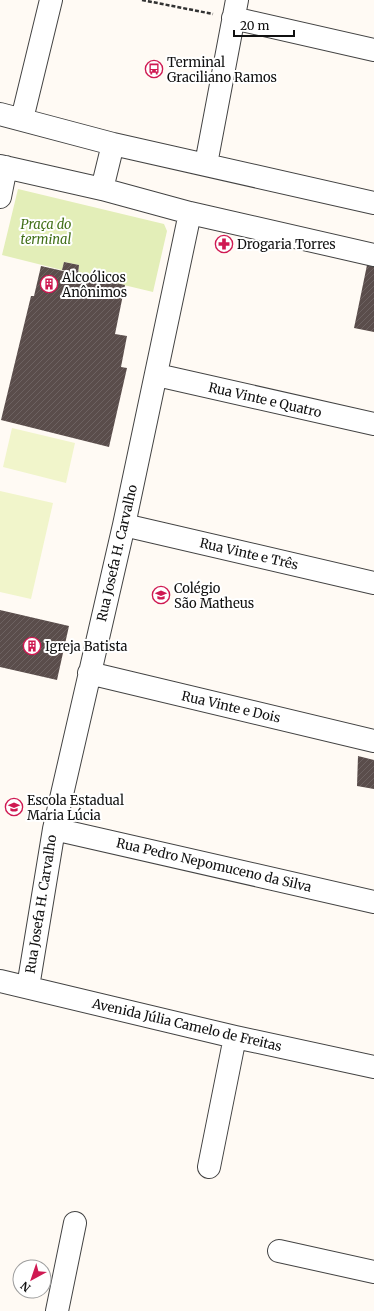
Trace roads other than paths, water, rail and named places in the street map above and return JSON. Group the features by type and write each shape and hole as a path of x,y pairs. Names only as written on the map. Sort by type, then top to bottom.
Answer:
{"street":[{"path":"22,119 51,0"},
{"path":"206,164 235,9 374,50"},
{"path":"0,114 113,144 374,203"},
{"path":"102,189 113,144"},
{"path":"0,197 3,167 102,189 190,213 374,255"},
{"name":"Rua Josefa H. Carvalho","path":"28,987 54,829 124,525 157,375 190,213"},
{"name":"Rua Vinte e Quatro","path":"157,375 374,424"},
{"name":"Rua Vinte e Três","path":"124,525 374,583"},
{"name":"Rua Vinte e Dois","path":"89,673 374,741"},
{"name":"Rua Pedro Nepomuceno da Silva","path":"54,829 374,902"},
{"name":"Avenida Júlia Camelo de Freitas","path":"0,981 235,1037 374,1067"},
{"path":"209,1166 235,1037"},
{"path":"57,1311 75,1223"},
{"path":"279,1251 374,1272"}],"place":[{"name":"Terminal Graciliano Ramos","path":"154,69"},
{"name":"Drogaria Torres","path":"224,244"},
{"name":"Alcoólicos Anônimos","path":"49,284"},
{"name":"Colégio São Matheus","path":"161,595"},
{"name":"Igreja Batista","path":"32,646"},
{"name":"Escola Estadual Maria Lúcia","path":"14,807"}],"park label":[{"name":"Praça do terminal","path":"46,232"}]}
